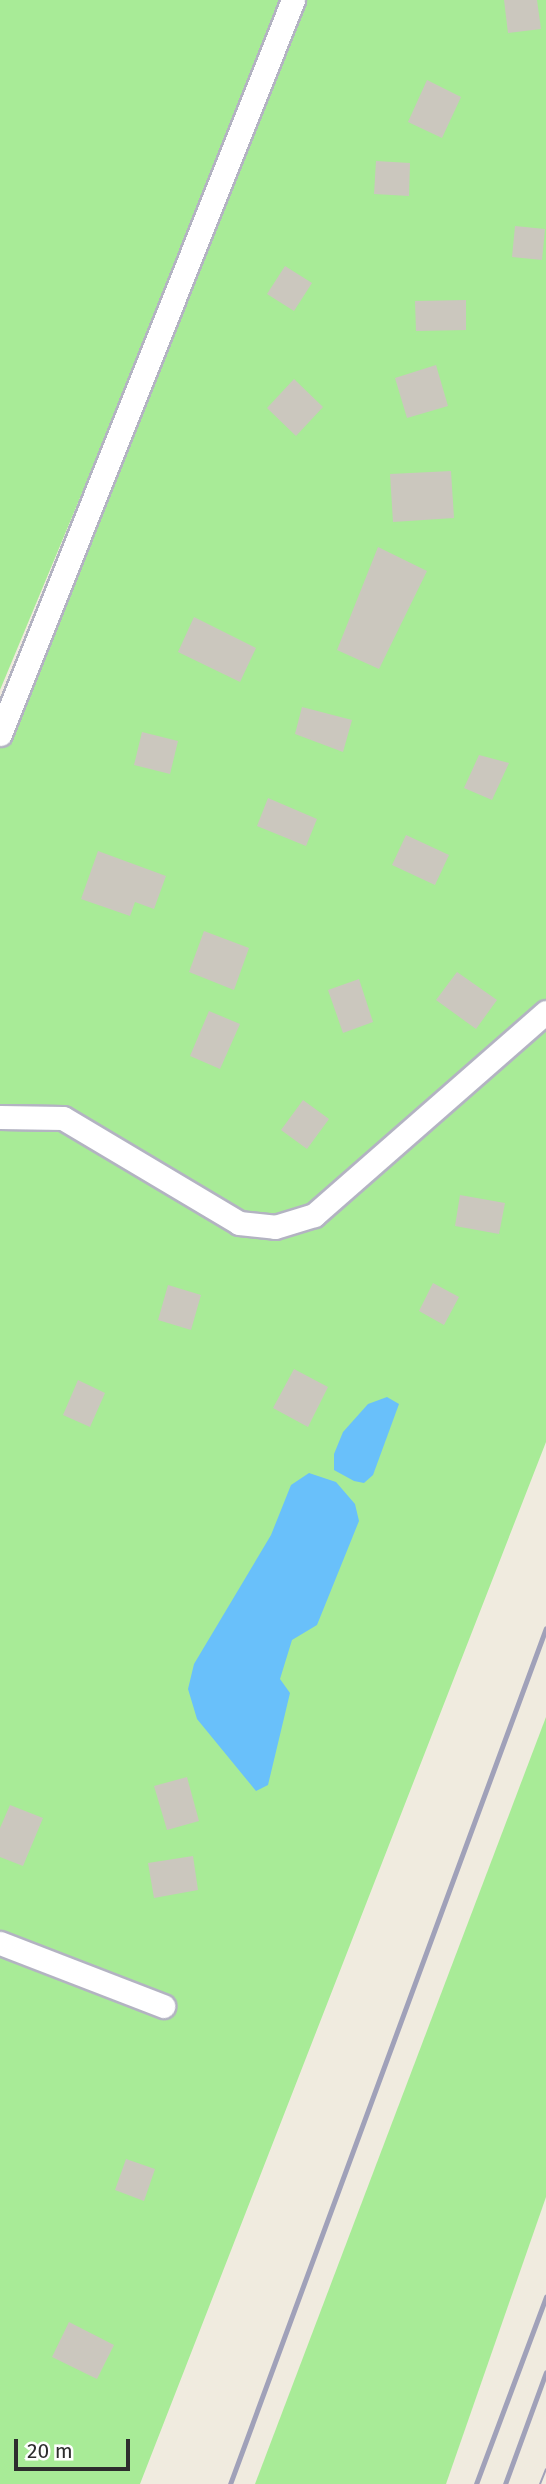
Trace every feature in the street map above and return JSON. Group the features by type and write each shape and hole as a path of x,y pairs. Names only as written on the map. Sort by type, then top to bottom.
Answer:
{"lane":[{"path":"0,734 293,0"},
{"path":"0,1117 64,1118 239,1223 275,1227 314,1215 546,1012"},
{"path":"0,1943 163,2006"}],"green space":[{"path":"0,0 546,0 546,1442 140,2484 0,2484 0,704 244,104 0,690"},
{"path":"546,1717 546,2197 446,2484 255,2484"}],"water":[{"path":"387,1397 399,1404 373,1475 364,1483 354,1481 334,1470 334,1454 343,1432 368,1404"},
{"path":"309,1473 336,1482 355,1504 359,1521 317,1625 292,1640 280,1679 290,1693 268,1785 256,1791 197,1719 188,1689 194,1664 271,1535 291,1485"}],"building":[{"path":"504,0 537,0 541,29 508,33"},
{"path":"427,80 461,97 442,138 408,122"},
{"path":"376,161 410,163 409,196 374,194"},
{"path":"515,226 545,229 542,260 512,257"},
{"path":"285,266 312,283 294,311 267,294"},
{"path":"466,300 466,330 416,331 415,301"},
{"path":"436,365 448,406 407,418 395,378"},
{"path":"294,379 323,407 296,436 267,408"},
{"path":"451,471 454,518 393,522 390,474"},
{"path":"378,547 427,571 379,669 337,650"},
{"path":"194,617 256,648 240,682 178,652"},
{"path":"302,707 352,720 343,752 295,734"},
{"path":"142,732 178,741 170,774 134,765"},
{"path":"479,755 509,763 492,800 464,788"},
{"path":"268,798 317,819 306,846 257,826"},
{"path":"406,835 449,855 435,885 392,865"},
{"path":"98,851 166,876 154,909 135,902 130,916 81,899"},
{"path":"204,931 249,948 234,990 189,972"},
{"path":"457,972 497,1000 476,1029 436,1000"},
{"path":"359,979 373,1022 343,1033 328,990"},
{"path":"209,1011 240,1024 220,1069 190,1056"},
{"path":"303,1100 329,1119 307,1149 281,1130"},
{"path":"460,1195 505,1203 499,1234 455,1226"},
{"path":"433,1283 459,1297 444,1325 419,1311"},
{"path":"168,1285 201,1295 191,1330 158,1320"},
{"path":"294,1369 328,1387 308,1427 273,1408"},
{"path":"78,1380 105,1393 90,1427 63,1415"},
{"path":"187,1777 199,1821 167,1830 154,1786"},
{"path":"10,1805 43,1818 23,1866 0,1857 0,1828"},
{"path":"193,1856 198,1890 154,1898 148,1863"},
{"path":"126,2159 155,2169 144,2201 115,2190"},
{"path":"69,2322 114,2345 97,2379 52,2357"}],"tram line":[{"path":"540,2484 546,2469"}],"railway":[{"path":"230,2484 546,1628"},
{"path":"476,2484 546,2297"},
{"path":"505,2484 546,2372"}]}
